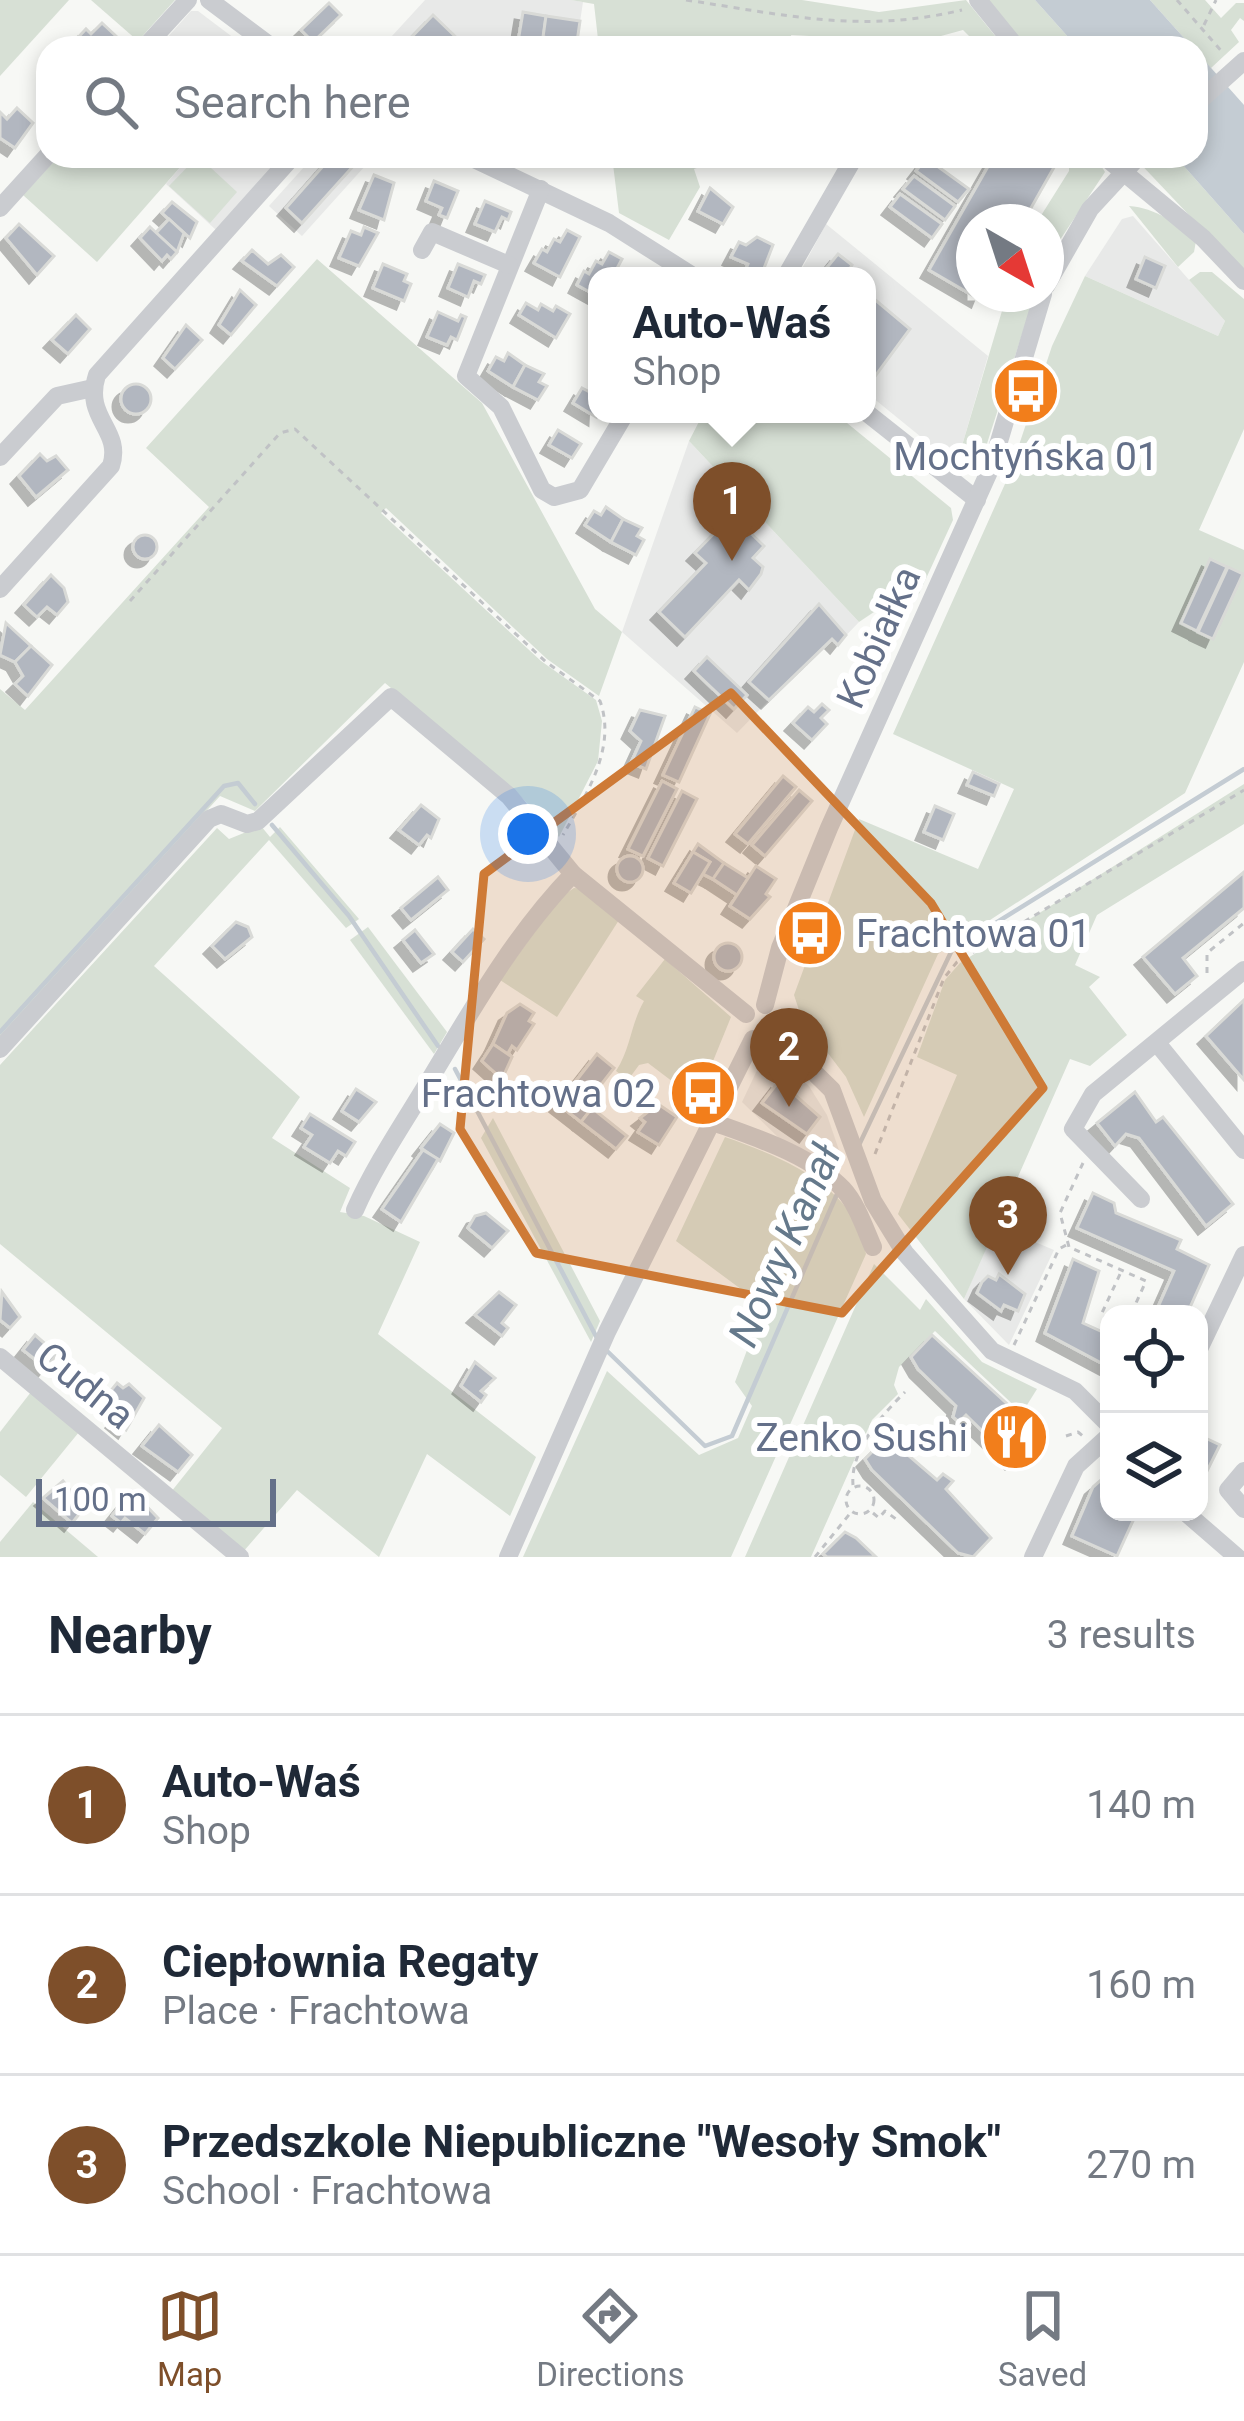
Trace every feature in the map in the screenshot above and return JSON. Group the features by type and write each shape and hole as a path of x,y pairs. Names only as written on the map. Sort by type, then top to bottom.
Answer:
{"street":[{"path":"155,36 188,0"},
{"path":"209,0 257,36"},
{"path":"973,4 1005,36"},
{"path":"1208,92 1238,62"},
{"path":"0,208 36,168"},
{"path":"0,589 111,466 114,445 94,411 97,375 282,168"},
{"path":"495,168 624,232 679,267"},
{"path":"791,267 848,168"},
{"name":"Kobiałka","path":"1064,251 1074,231 1127,168"},
{"path":"1138,168 1244,281"},
{"path":"541,189 465,372 506,414 542,490 561,499 580,490 621,423"},
{"path":"422,250 433,232 509,265"},
{"name":"Kobiałka","path":"755,1009 829,828 1000,444 1038,312"},
{"path":"0,457 57,396 93,388"},
{"path":"876,420 976,500"},
{"path":"0,1049 209,819 221,814 247,824 258,821 320,769 385,699 396,699 509,796 567,867 755,1009 780,1018 776,1035 767,1041 753,1039 744,1028 755,1009"},
{"path":"355,1210 372,1172 468,1016 567,867"},
{"path":"1142,1199 1073,1129 1093,1094 1157,1042 1164,1030 1244,970"},
{"path":"776,1035 827,1083 869,1190 905,1253 992,1352 1075,1391 1100,1416"},
{"path":"508,1557 595,1359 753,1039"},
{"path":"1157,1042 1244,1150"},
{"path":"710,1120 775,1145 839,1186 873,1247"},
{"path":"1208,1330 1244,1255"},
{"name":"Cudna","path":"0,1358 240,1557"},
{"path":"1033,1557 1076,1466 1100,1444"},
{"path":"1244,1471 1228,1490 1244,1509"},
{"path":"1195,1521 1237,1557"}],"path":[{"path":"686,0 839,23 893,25 973,4"},
{"path":"1177,0 1238,62"},
{"path":"1203,26 1216,0"},
{"path":"130,602 280,433 295,429 546,662 600,701 605,727 599,765 563,836 567,867"},
{"path":"876,1165 879,1134 944,978 957,962 1244,790"},
{"path":"1207,973 1207,952 1244,923"},
{"path":"1088,1157 1060,1213 1068,1244 1146,1281 1136,1305"},
{"path":"1013,1347 1059,1250 1068,1244"},
{"path":"1106,1305 1122,1270"},
{"path":"872,1511 863,1515 845,1496 877,1421 905,1392"},
{"path":"1066,1436 1078,1432 1090,1443"},
{"path":"853,1485 873,1498 872,1511 879,1518 885,1511 896,1519"},
{"path":"815,1557 854,1509"}],"highlighted area":[{"path":"731,693 931,903 1043,1088 842,1313 536,1253 460,1129 484,874"}],"shaded area":[{"path":"0,0 69,0 36,36 0,76"},
{"path":"91,0 175,0 143,36 132,36"},
{"path":"425,0 583,2 578,36 392,36"},
{"path":"571,0 802,0 879,12 966,0 995,36 969,36 963,30 941,36 598,36 594,4"},
{"path":"988,0 1035,0 1067,36 1017,36"},
{"path":"1035,0 1150,0 1182,36 1067,36"},
{"path":"1150,0 1205,0 1221,18 1236,3 1244,3 1244,21 1240,18 1231,30 1239,42 1211,68 1208,36 1182,36"},
{"path":"191,11 198,11 231,36 169,36"},
{"path":"1208,64 1244,105 1244,234 1186,168 1208,168"},
{"path":"48,168 179,168 97,262 23,195"},
{"path":"180,168 272,168 216,230 166,184"},
{"path":"186,168 211,168 237,192 210,223 169,186"},
{"path":"303,168 363,168 302,236 269,206"},
{"path":"613,168 697,168 700,187 669,240 619,213"},
{"path":"1069,168 1102,168 1105,172 1064,234 1064,204 1048,204"},
{"path":"1144,168 1186,168 1244,234 1244,273"},
{"path":"1129,206 1173,223 1196,241 1194,252 1178,267"},
{"path":"1133,216 1225,321 1218,336 1085,276 1122,219"},
{"path":"826,224 988,356 961,449 942,454 876,400 876,267 803,267"},
{"path":"317,259 482,403 595,609 622,632 599,696 547,659 386,508 381,513 541,661 596,700 602,721 598,761 559,837 522,798 385,683 255,811 220,796 0,1038 0,689 25,710 209,507 146,448"},
{"path":"1200,272 1212,272 1244,299 1244,429 1199,530 1244,550 1244,662 1185,793 938,954 864,1117 846,1077 802,1019 794,995 859,819 978,869 1014,789 893,734 1009,475 1052,346 1085,276 1218,336 1225,321 1189,280"},
{"path":"1002,312 1029,312 983,456 970,468 957,466 942,454 961,449"},
{"path":"698,423 847,423 951,508 953,520 918,596 892,600 859,622 689,441"},
{"path":"689,441 859,622 837,645 831,640 802,666 737,733 622,632"},
{"path":"1244,784 1244,824 1097,915 1075,965 1100,977 1089,987 1127,1035 1090,1066 1070,1059 964,1299 898,1214 957,1075 917,1057 945,980 960,963"},
{"path":"261,826 270,837 280,827 359,919 346,928 269,840 154,966 300,1097 272,1138 350,1188 340,1212 364,1216 420,1242 378,1334 536,1457 510,1516 427,1454 379,1557 297,1490 243,1552 171,1492 222,1428 0,1244 0,1065 217,828 229,839"},
{"path":"574,888 585,889 619,920 557,1017 500,980 559,898"},
{"path":"368,927 447,1032 434,1054 350,940"},
{"path":"665,959 731,1017 689,1120 673,1108 685,1091 648,1063 639,1065 628,1080 616,1071 644,1001 636,996"},
{"path":"776,1057 809,1086 827,1115 842,1159 835,1174 785,1144 742,1102 760,1064"},
{"path":"493,1118 600,1321 591,1342 481,1138"},
{"path":"725,1137 792,1165 832,1192 859,1230 866,1254 731,1557 523,1557 607,1371 699,1455 738,1438 752,1406 735,1382 761,1313 753,1298 676,1241"},
{"path":"995,1225 1054,1250 1009,1345 964,1299"},
{"path":"874,1264 920,1310 926,1299 982,1362 1037,1389 1022,1413 935,1331 899,1367 894,1385 898,1394 872,1420 811,1557 745,1557"},
{"path":"31,1392 79,1432 26,1497 0,1475 0,1432"},
{"path":"33,1502 98,1557 0,1557 0,1542"}],"building":[{"path":"329,3 341,15 319,36 307,36 301,30"},
{"path":"523,12 546,16 544,36 519,36"},
{"path":"433,15 455,36 413,36"},
{"path":"546,16 580,21 578,36 543,36"},
{"path":"102,23 116,36 79,36 86,29 91,34"},
{"path":"17,108 33,123 15,148 0,138 0,112 7,119"},
{"path":"321,168 352,168 302,223 286,208"},
{"path":"940,168 969,189 958,202 916,171"},
{"path":"987,168 1054,168 1033,204 967,204"},
{"path":"374,175 394,183 384,220 359,210"},
{"path":"914,176 955,206 945,220 903,189"},
{"path":"434,181 458,191 447,218 439,215 442,208 426,201"},
{"path":"710,188 733,207 723,224 698,211"},
{"path":"900,194 942,224 932,238 890,207"},
{"path":"485,201 511,212 508,220 502,217 495,232 475,224"},
{"path":"172,202 197,222 190,238 162,213"},
{"path":"169,219 184,233 177,252 156,233"},
{"path":"956,223 956,286 929,270"},
{"path":"19,224 54,256 37,275 6,238"},
{"path":"150,227 177,252 171,259 167,255 162,261 140,238"},
{"path":"364,227 378,233 359,266 339,258 351,231 361,235"},
{"path":"567,230 580,237 560,277 534,263 542,249 547,252"},
{"path":"757,237 773,245 764,267 747,267 731,257 739,242 746,245"},
{"path":"252,250 268,264 281,255 294,267 277,286 242,261"},
{"path":"609,252 622,259 618,267 593,267 596,261 602,264"},
{"path":"838,254 852,265 851,267 827,267"},
{"path":"1145,257 1165,266 1156,288 1136,279"},
{"path":"383,264 407,274 404,281 411,284 404,301 373,288"},
{"path":"458,264 485,275 481,284 474,281 468,297 448,288"},
{"path":"584,271 588,273 588,291 577,285"},
{"path":"240,290 256,305 231,335 219,325"},
{"path":"876,301 910,329 876,375"},
{"path":"526,303 538,310 541,304 553,311 556,306 570,314 556,338 519,315"},
{"path":"438,312 458,321 461,315 466,317 457,340 451,337 447,345 427,337"},
{"path":"76,315 90,329 68,354 52,340"},
{"path":"186,325 202,340 175,369 163,358"},
{"path":"508,353 525,365 513,387 488,371 496,357 504,361"},
{"path":"525,365 544,374 539,382 547,386 538,400 513,387"},
{"path":"136,384 151,399 136,414 121,399"},
{"path":"582,388 588,391 588,412 573,403"},
{"path":"558,430 581,444 572,458 549,445"},
{"path":"40,454 47,461 56,456 68,470 36,497 19,476"},
{"path":"606,507 623,519 611,542 585,525 594,511 601,515"},
{"path":"732,515 764,546 753,558 763,567 761,574 749,590 739,580 685,637 659,612 706,563 695,553"},
{"path":"623,519 642,528 637,536 644,540 636,555 611,542"},
{"path":"145,535 154,538 154,556 145,559 136,556 133,547 136,538"},
{"path":"1210,559 1227,567 1197,631 1181,623"},
{"path":"1228,567 1243,574 1213,639 1198,632"},
{"path":"51,575 64,588 68,602 57,615 47,607 37,617 24,605"},
{"path":"819,604 846,635 838,645 832,639 769,700 749,682"},
{"path":"6,623 31,646 15,662 0,655"},
{"path":"31,646 52,665 28,696 15,684 23,676 15,662"},
{"path":"707,657 747,695 734,709 694,671"},
{"path":"822,704 829,710 821,718 827,724 812,740 793,723 808,707 814,712"},
{"path":"695,707 710,714 679,782 663,775"},
{"path":"640,710 665,716 646,769 631,763 641,741 630,731"},
{"path":"973,772 999,784 994,796 967,785"},
{"path":"783,776 796,787 748,844 735,834"},
{"path":"662,781 677,789 643,856 628,849"},
{"path":"799,790 812,801 765,856 752,845"},
{"path":"682,791 697,799 663,866 648,858"},
{"path":"421,805 439,819 431,838 427,835 419,845 399,830"},
{"path":"935,806 954,814 943,840 924,832"},
{"path":"698,844 724,863 713,879 703,874 710,862 693,852"},
{"path":"693,852 710,862 691,893 674,883"},
{"path":"630,856 643,869 630,882 617,869"},
{"path":"724,863 748,878 737,895 713,879"},
{"path":"756,866 776,879 766,894 770,897 750,919 730,906"},
{"path":"1244,872 1244,908 1183,958 1197,976 1175,994 1143,957"},
{"path":"438,877 448,890 411,920 401,908"},
{"path":"236,922 248,927 252,937 225,959 212,946"},
{"path":"473,929 484,939 463,962 452,952"},
{"path":"415,930 434,954 421,963 403,940"},
{"path":"728,943 738,947 742,957 738,967 728,971 718,967 714,957 718,947"},
{"path":"1244,1000 1244,1080 1206,1036"},
{"path":"520,1004 534,1013 529,1021 534,1024 517,1050 512,1046 508,1053 512,1057 493,1044 507,1013"},
{"path":"493,1044 512,1057 502,1079 482,1061"},
{"path":"597,1054 614,1068 586,1104 592,1108 581,1122 558,1104"},
{"path":"779,1081 820,1117 807,1134 762,1103"},
{"path":"356,1089 376,1102 359,1122 342,1111"},
{"path":"1135,1092 1156,1122 1163,1117 1233,1204 1206,1226 1139,1138 1126,1134 1115,1146 1097,1123"},
{"path":"658,1104 677,1117 659,1145 638,1132 645,1122 640,1118"},
{"path":"592,1108 627,1136 616,1149 581,1122"},
{"path":"310,1114 355,1142 346,1156 338,1151 330,1163 304,1147 312,1135 301,1128"},
{"path":"440,1124 454,1133 440,1161 421,1148"},
{"path":"423,1150 438,1159 401,1222 382,1209"},
{"path":"1093,1193 1114,1203 1116,1213 1181,1240 1177,1249 1209,1265 1191,1305 1159,1305 1174,1271 1077,1228"},
{"path":"486,1213 508,1231 492,1248 468,1228 475,1216"},
{"path":"1073,1259 1099,1271 1083,1323 1100,1331 1100,1362 1045,1333"},
{"path":"999,1274 1025,1294 1018,1311 1004,1305 1001,1311 977,1293 988,1276 996,1280"},
{"path":"2,1292 20,1317 10,1328 0,1320"},
{"path":"499,1292 516,1305 502,1323 508,1328 502,1336 475,1315"},
{"path":"35,1335 57,1354 46,1368 23,1350"},
{"path":"932,1335 1040,1434 1013,1461 966,1415 959,1422 953,1417 956,1406 918,1369 911,1357"},
{"path":"475,1362 495,1378 481,1391 486,1395 481,1402 461,1386"},
{"path":"117,1383 123,1388 129,1384 144,1398 126,1430 114,1420 120,1412 104,1399"},
{"path":"159,1425 192,1455 178,1472 142,1446"},
{"path":"887,1437 937,1480 943,1474 953,1481 946,1489 991,1538 973,1557 958,1553 872,1470 865,1459"},
{"path":"1208,1439 1220,1445 1208,1469"},
{"path":"63,1481 84,1508 72,1523 43,1498"},
{"path":"1100,1481 1100,1521 1133,1521 1117,1556 1072,1536"},
{"path":"132,1491 158,1518 145,1534 125,1518 121,1523 112,1516"},
{"path":"845,1532 856,1538 876,1557 823,1554"}],"waterway":[{"name":"Nowy Kanał","path":"859,1145 952,950 1244,769"},
{"name":"Nowy Kanał","path":"0,1032 224,786 238,783 255,804"},
{"name":"Nowy Kanał","path":"272,825 349,916 438,1046"},
{"name":"Nowy Kanał","path":"455,1069 598,1340"},
{"name":"Nowy Kanał","path":"605,1349 705,1446 732,1436 837,1194"}],"place":[{"name":"Mochtyńska 01","path":"1026,391"},
{"name":"Auto-Waś","path":"732,561"},
{"name":"Frachtowa 01","path":"810,933"},
{"name":"Frachtowa 02","path":"703,1093"},
{"name":"Ciepłownia Regaty","path":"789,1107"},
{"name":"Przedszkole Niepubliczne \"Wesoły Smok\"","path":"1008,1275"},
{"name":"Zenko Sushi","path":"1015,1437"}]}
